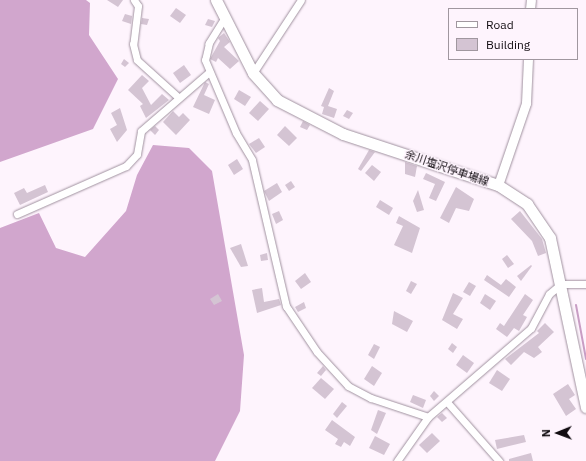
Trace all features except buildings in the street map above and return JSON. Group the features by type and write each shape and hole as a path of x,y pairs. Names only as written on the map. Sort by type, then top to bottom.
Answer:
{"main road":[{"name":"余川塩沢停車場線","path":"216,0 254,73 276,100 309,119 343,134 498,185 526,204 550,238 586,407"}],"street":[{"path":"134,0 138,6 133,44 138,60 178,97"},
{"path":"254,73 301,0"},
{"path":"225,17 209,43 205,60 209,72 252,160 286,306 317,352 348,386 371,398 428,417"},
{"path":"498,185 526,103 528,60"},
{"path":"17,214 126,166 137,154 141,131 178,97 209,72"},
{"path":"397,461 428,417 531,328 549,294 561,284 586,284"},
{"path":"447,402 499,461"}],"shaded area":[{"path":"0,0 86,0 90,3 89,35 118,79 93,129 0,162"},
{"path":"153,145 189,148 212,171 244,355 240,411 215,461 0,461 0,228 39,213 56,248 85,257 126,211 137,175"}],"waterway":[{"path":"576,305 586,359"}]}
